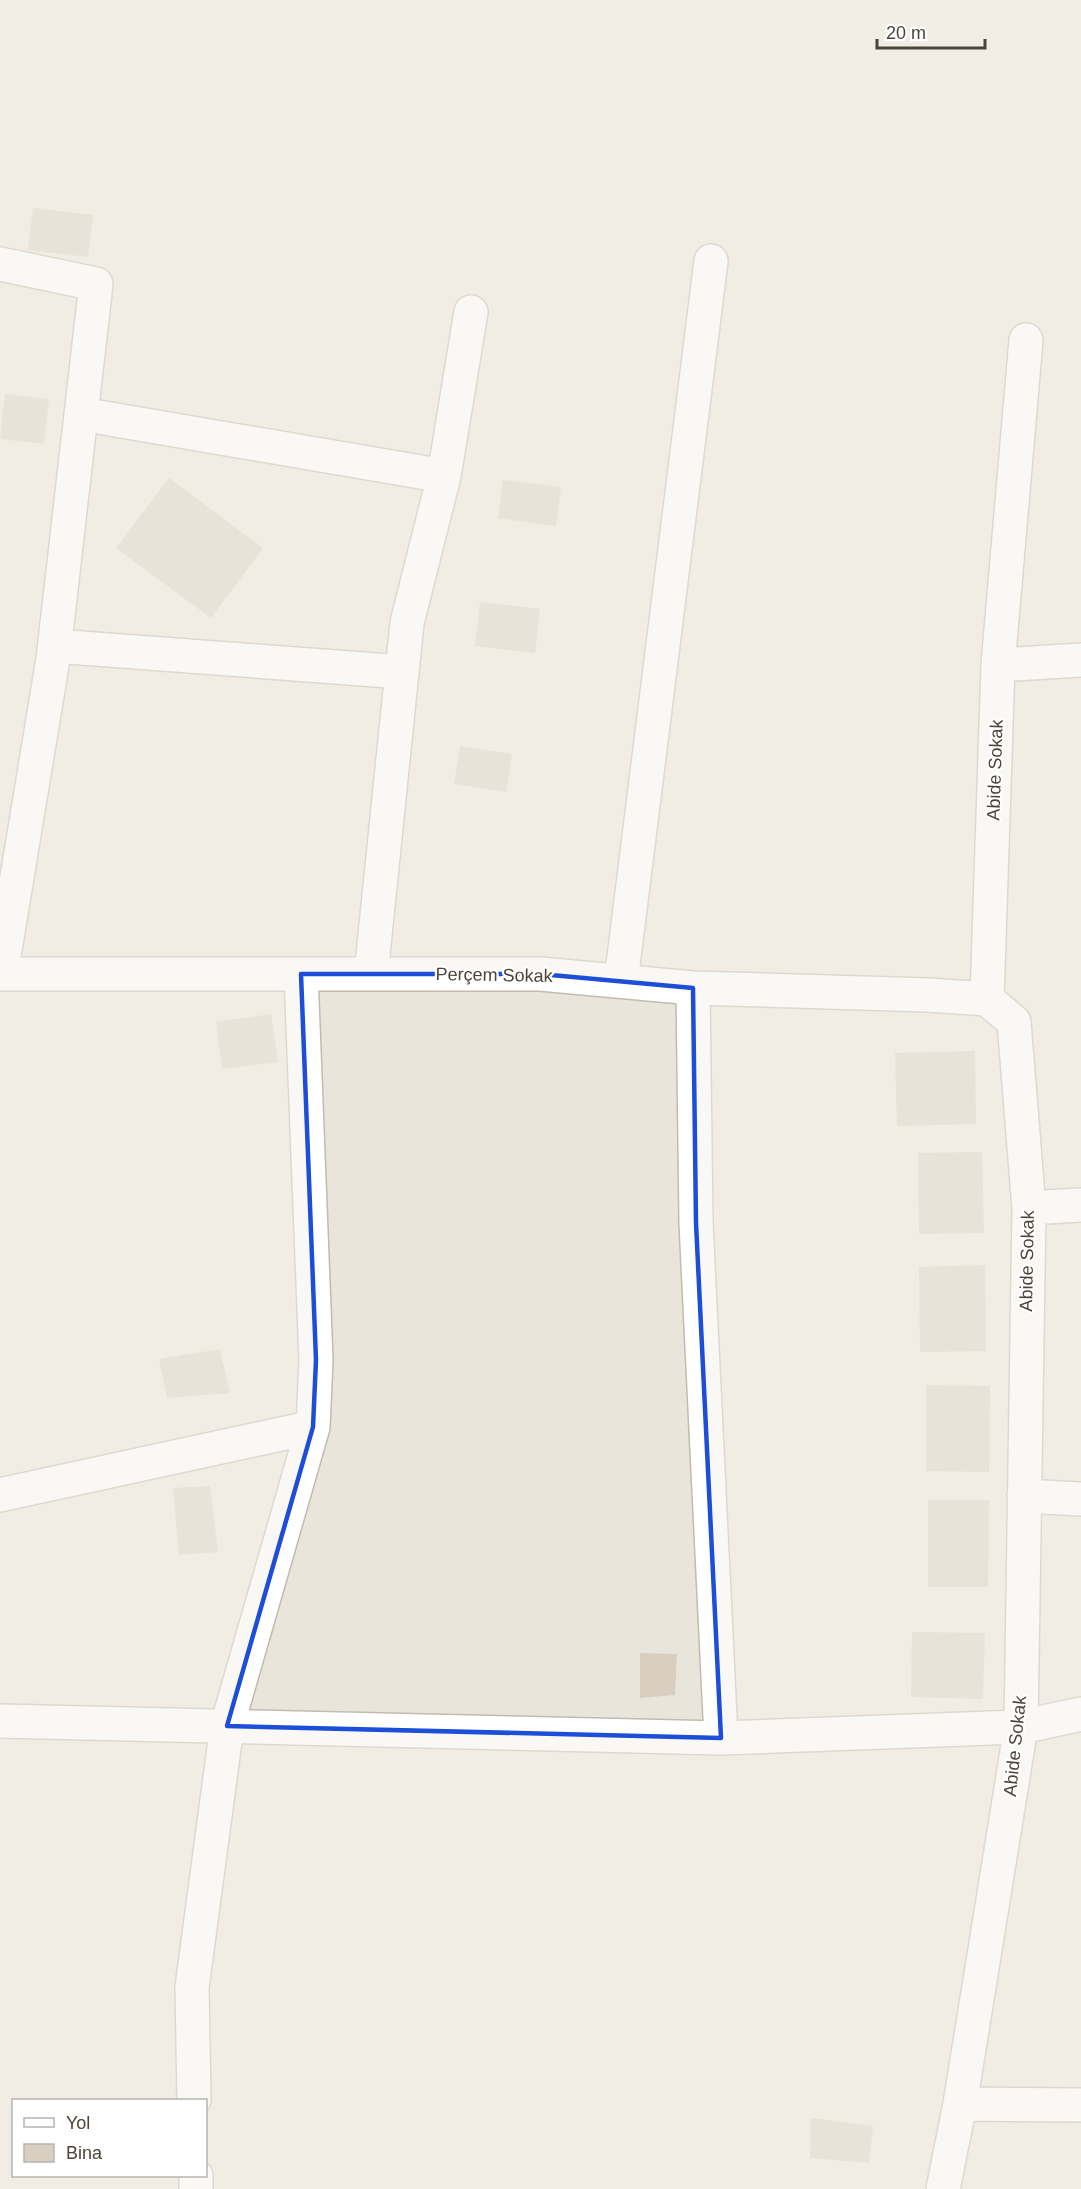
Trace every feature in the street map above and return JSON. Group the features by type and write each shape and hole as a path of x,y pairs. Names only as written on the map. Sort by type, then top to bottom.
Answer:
{"street":[{"path":"621,981 711,261"},
{"path":"0,264 96,284 55,646 1,974"},
{"path":"370,974 407,623 444,476 471,312"},
{"name":"Abide Sokak","path":"943,2189 960,2104 1021,1727 1029,1208 1014,1022 987,999 998,665 1026,340"},
{"path":"81,414 444,476"},
{"path":"55,646 402,672"},
{"path":"998,665 1081,660"},
{"name":"Perçem Sokak","path":"1,974 540,974 693,988 916,994 987,999"},
{"path":"194,2099 192,1987 227,1726 313,1427 316,1360 301,974"},
{"path":"693,988 696,1223 721,1738"},
{"path":"1029,1208 1081,1205"},
{"path":"0,1495 313,1427"},
{"path":"1024,1496 1081,1499"},
{"path":"0,1721 721,1738 1021,1727 1081,1714"},
{"path":"960,2104 1081,2105"}],"highlighted area":[{"path":"301,974 540,974 693,988 696,1223 721,1738 227,1726 313,1427 316,1360"}],"shaded area":[{"path":"0,0 1081,0 1081,2189 0,2189"}],"building":[{"path":"33,208 93,215 88,257 28,250"},
{"path":"5,394 49,399 44,444 0,439"},
{"path":"169,478 263,548 211,618 116,548"},
{"path":"503,480 561,487 556,526 498,518"},
{"path":"480,602 540,609 535,653 475,646"},
{"path":"460,746 512,754 506,792 454,784"},
{"path":"271,1014 278,1062 222,1069 216,1022"},
{"path":"975,1051 976,1124 897,1126 895,1053"},
{"path":"982,1152 984,1233 919,1234 918,1153"},
{"path":"985,1265 986,1351 920,1352 919,1267"},
{"path":"220,1349 230,1393 167,1398 159,1359"},
{"path":"926,1385 990,1386 989,1472 926,1471"},
{"path":"210,1486 218,1552 179,1555 173,1488"},
{"path":"928,1500 989,1500 988,1587 928,1587"},
{"path":"912,1632 985,1633 983,1699 911,1697"},
{"path":"640,1653 677,1654 675,1695 640,1698"},
{"path":"811,2118 873,2126 869,2163 810,2158"}]}
